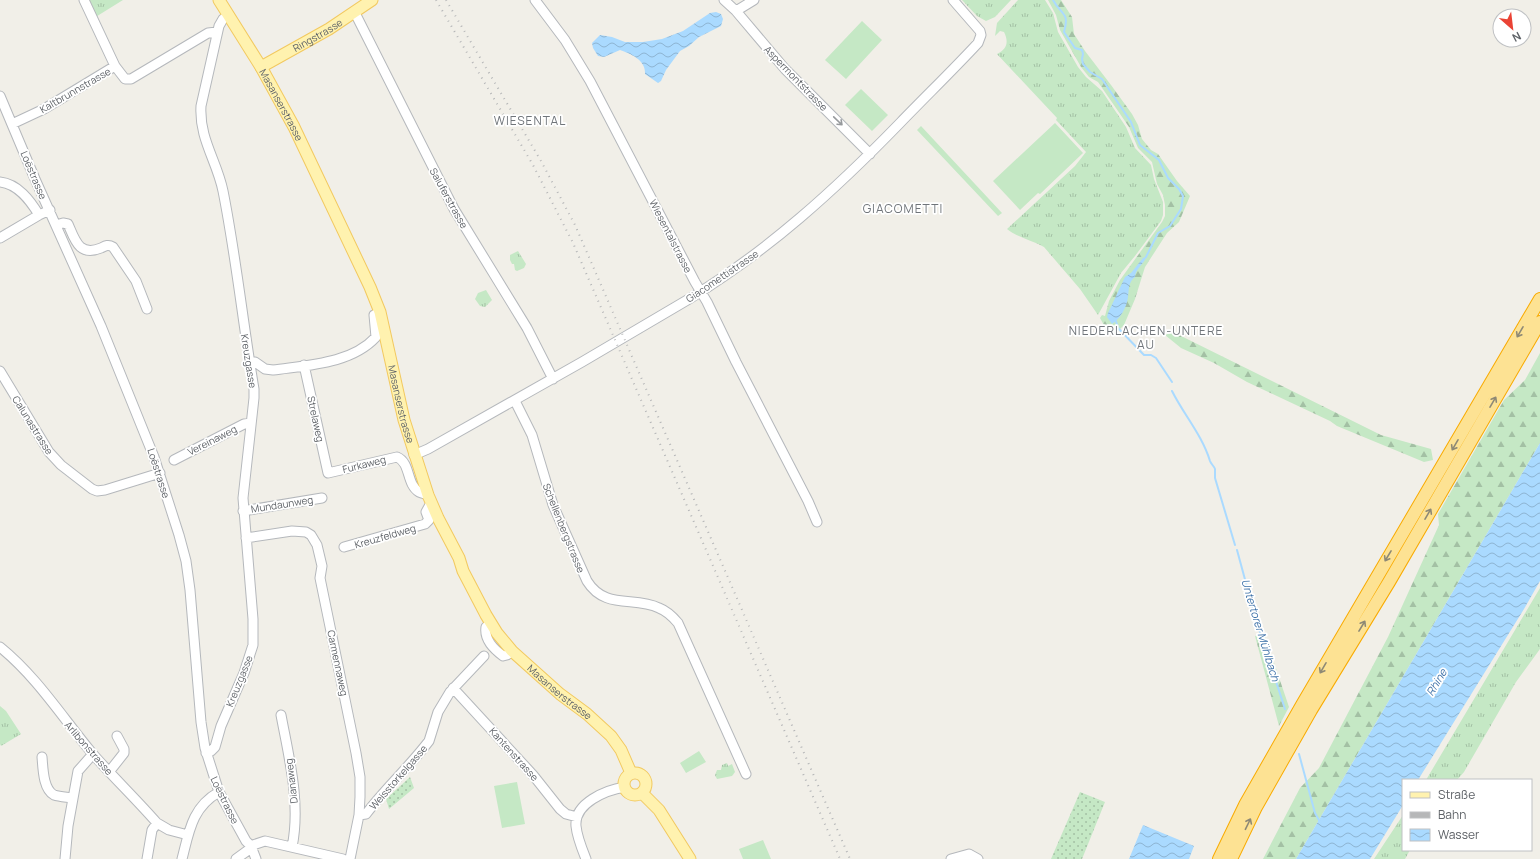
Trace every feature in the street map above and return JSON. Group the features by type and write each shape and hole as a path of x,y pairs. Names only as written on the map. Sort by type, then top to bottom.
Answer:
{"highway":[{"path":"1219,859 1245,805 1302,705 1540,298"},
{"path":"1231,859 1256,807 1307,717 1389,582 1540,322"}],"main road":[{"name":"Masanserstrasse","path":"219,0 262,67 308,157 366,278 380,312 400,408 414,455 430,499 459,558 463,571 490,623 512,651 560,694 587,714 611,736 624,757 631,774"},
{"name":"Ringstrasse","path":"262,67 355,12 372,0"},
{"path":"638,773 646,780 646,788 639,795 632,795 626,790 625,781 631,774 638,773"},
{"path":"642,793 659,810 690,859"}],"street":[{"path":"84,0 115,66"},
{"name":"Wiesentalstrasse","path":"535,0 564,40 590,81 701,292 808,501 817,522"},
{"name":"Aspermontstrasse","path":"724,0 736,11 785,69 870,154"},
{"path":"736,11 754,0"},
{"name":"Giacomettistrasse","path":"414,455 428,449 515,401 701,292 764,248 796,222 870,154 980,40 981,33 977,27 953,0"},
{"name":"Saluferstrasse","path":"355,12 450,203 527,328 553,379"},
{"name":"Kreuzgasse","path":"206,753 215,747 221,726 244,673 253,645 254,624 243,511 243,486 254,389 224,192 203,134 201,124 201,106 217,32 222,21 229,15"},
{"name":"Kaltbrunnstrasse","path":"12,124 44,108 115,66 123,77 131,79 208,34 217,32"},
{"name":"Loëstrasse","path":"0,96 128,390 160,473 184,551 188,576 201,722 206,753 219,792 246,841 251,846 256,859"},
{"path":"0,182 13,186 24,194 39,215"},
{"path":"0,238 50,210"},
{"path":"56,225 63,222 68,224 76,242 84,249 90,251 106,245 113,247 136,281 147,309"},
{"path":"250,363 256,362 268,370 337,360 365,346 376,337 374,315 380,312"},
{"name":"Strelaweg","path":"304,365 328,473"},
{"name":"Calunastrasse","path":"0,371 49,452 61,465 92,489 100,491 105,490 160,473"},
{"name":"Schellenbergstrasse","path":"515,401 532,435 553,505 586,580 593,589 603,596 612,600 647,604 658,607 668,612 678,623 746,774"},
{"name":"Vereinaweg","path":"174,460 244,424 251,423"},
{"name":"Furkaweg","path":"328,473 397,457 405,465 411,483 418,491 430,499"},
{"name":"Mundaunweg","path":"243,511 322,498"},
{"name":"Kreuzfeldweg","path":"344,547 425,524 429,520 426,512 430,499"},
{"name":"Carmennaweg","path":"246,538 300,531 311,535 317,545 322,566 320,578 360,777 359,815 350,859"},
{"name":"Arlibonstrasse","path":"0,647 15,659 33,678 93,754 157,823 170,830 188,835"},
{"name":"Weisstorkelgasse","path":"359,815 366,814 377,799 397,779 429,741 442,705 453,688 484,656"},
{"name":"Kantenstrasse","path":"453,688 533,775 560,810 566,814 577,816"},
{"name":"Dianaweg","path":"281,715 294,795 292,847"},
{"path":"110,772 124,753 124,749 117,736"},
{"path":"65,859 68,826 78,771 93,754"},
{"path":"42,757 46,782 50,792 55,795 73,798"},
{"path":"586,859 577,833 577,816 582,808 590,801 608,792 625,787"},
{"path":"182,859 192,823 200,807 209,798 219,792"},
{"path":"147,859 152,830 157,823"},
{"path":"236,859 251,846 265,841 343,859"},
{"path":"951,859 969,854 978,859"}],"green space":[{"path":"87,0 123,0 94,18"},
{"path":"962,0 1011,0 995,17 986,21 977,16"},
{"path":"1018,0 1045,0 1053,13 1058,32 1078,67 1086,77 1102,91 1126,127 1135,148 1151,165 1154,179 1163,202 1163,215 1161,221 1121,273 1098,315 1080,289 1044,247 1016,235 1007,229 1075,166 1086,152 1056,120 1057,118 997,54 1003,50 1007,42 1004,32 1000,31 995,36 997,23"},
{"path":"1048,0 1061,0 1072,17 1074,34 1132,114 1138,125 1142,139 1151,150 1158,154 1177,181 1190,196 1179,222 1167,233 1145,267 1135,299 1124,325 1113,336 1105,327 1100,318 1102,315 1105,316 1109,301 1120,280 1162,222 1165,216 1165,205 1163,195 1157,184 1152,162 1138,148 1129,127 1098,82 1089,77 1081,67 1060,30 1056,15"},
{"path":"862,21 882,40 846,79 825,60"},
{"path":"861,89 888,115 872,131 845,105"},
{"path":"1055,123 1083,153 1040,194 1038,193 1020,210 993,181"},
{"path":"921,126 1002,213 998,216 917,130"},
{"path":"518,251 526,264 524,268 517,271 515,270 514,264 512,264 510,260 510,255"},
{"path":"486,290 492,300 485,307 480,306 475,299 478,293"},
{"path":"1173,332 1381,435 1431,449 1433,460 1424,462 1337,426 1330,421 1247,382 1214,363 1181,348 1165,335"},
{"path":"1540,353 1540,443 1296,859 1263,859 1300,788 1319,768 1388,637 1439,525 1438,514 1504,400 1525,380"},
{"path":"1540,588 1540,649 1516,682 1464,772 1458,779 1427,779"},
{"path":"1264,633 1289,707 1279,726 1255,636"},
{"path":"0,706 6,711 21,734 1,746 0,744"},
{"path":"699,751 706,762 686,773 680,763"},
{"path":"727,763 728,766 732,764 735,772 732,776 717,779 715,775 717,770 721,770 722,765"},
{"path":"410,777 414,788 389,809 386,799"},
{"path":"517,782 525,824 502,828 494,786"},
{"path":"1080,792 1105,802 1082,859 1051,859"},
{"path":"1402,817 1402,851 1409,851 1405,859 1374,859"},
{"path":"763,840 771,859 743,859 739,849"}],"water":[{"path":"716,12 721,14 723,19 721,26 699,37 689,46 680,51 666,70 661,81 658,83 645,74 643,65 637,58 620,50 604,57 598,56 593,48 592,43 600,35 612,37 625,42 643,42 662,39 683,31 710,13"},
{"path":"1147,256 1136,271 1135,277 1130,284 1125,309 1118,319 1112,324 1107,317 1108,313 1125,277 1131,273 1143,258"},
{"name":"Rhine","path":"1540,443 1540,581 1524,609 1419,779 1402,779 1402,807 1370,859 1296,859"},
{"path":"1143,825 1194,846 1189,859 1129,859"}],"waterway":[{"name":"Untertorer Mühlbach","path":"1053,0 1064,14 1066,21 1064,32 1075,48 1082,50 1083,64 1090,72 1102,79 1131,122 1140,145 1159,160 1168,178 1179,189 1183,196 1181,209 1170,226 1158,233 1146,257"},
{"name":"Untertorer Mühlbach","path":"1116,321 1118,328 1144,355 1151,355 1156,358 1172,382"},
{"name":"Untertorer Mühlbach","path":"1172,391 1198,434 1210,462 1215,469 1215,478 1235,545"},
{"name":"Untertorer Mühlbach","path":"1237,550 1256,620 1285,709"},
{"name":"Untertorer Mühlbach","path":"1299,754 1315,813 1320,822"}],"railway":[{"path":"436,0 533,165 573,243 840,859"},
{"path":"446,0 541,161 575,225 850,859"}],"district":[{"name":"WIESENTAL","path":"530,120"},
{"name":"GIACOMETTI","path":"903,208"},
{"name":"NIEDERLACHEN-UNTERE AU","path":"1146,337"}]}
